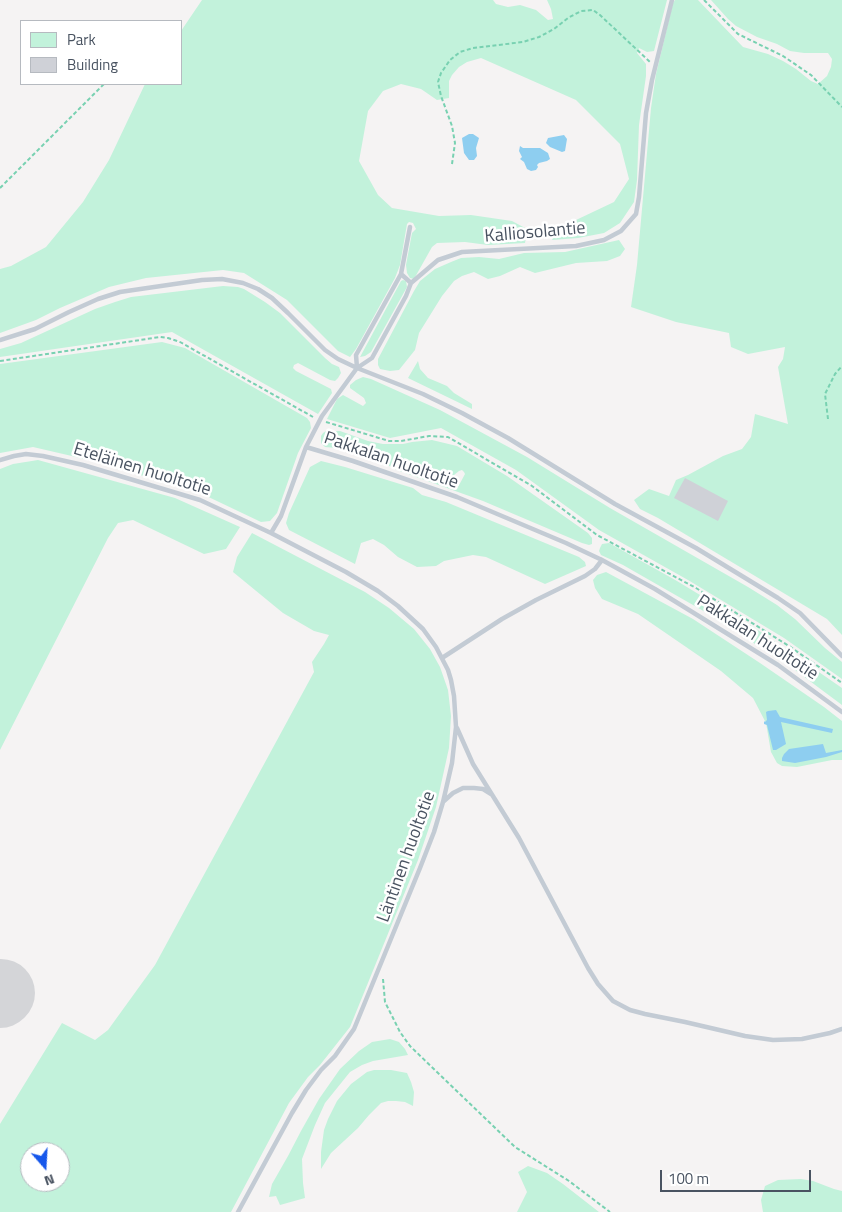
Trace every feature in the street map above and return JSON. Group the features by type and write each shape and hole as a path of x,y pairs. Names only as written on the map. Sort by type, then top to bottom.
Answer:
{"lane":[{"name":"Kalliosolantie","path":"357,368 372,358 412,283 438,260 462,252 576,246 604,240 621,231 636,214 646,113 652,80 672,0"},
{"path":"357,368 356,355 401,274 410,227"},
{"path":"401,274 412,283"},
{"path":"0,340 35,329 98,299 120,292 202,280 222,279 243,283 258,289 272,298 325,350 338,359 423,394 462,413 508,438 615,504 696,548 778,598 800,614 842,656"},
{"name":"Pakkalan huoltotie","path":"357,368 320,421 306,446 352,460 457,498 602,560 655,589 778,665 842,712"},
{"path":"271,533 281,516 306,446"},
{"name":"Eteläinen huoltotie","path":"0,460 26,454 83,464 200,500 271,533"},
{"name":"Läntinen huoltotie","path":"238,1212 306,1090 321,1070 335,1056 354,1029 434,832 452,763 456,727 451,680 436,647 423,629 407,613 378,591 271,533"},
{"path":"442,658 502,619 584,576 595,569 602,560"},
{"path":"456,727 472,764 519,838 588,968 598,984 613,1001 630,1010 645,1014 773,1040 802,1039 842,1029"},
{"path":"443,802 453,793 463,788 483,789 493,795"}],"path":[{"path":"704,0 738,34 783,56 812,75 842,107"},
{"path":"452,164 455,143 452,126 438,82 441,73 450,60 460,52 473,48 531,40 554,29 581,11 593,10 655,67"},
{"path":"0,188 103,85"},
{"path":"0,361 160,337 168,338 180,342 320,421 389,441 429,436 448,438 532,486 597,535 696,588 789,646 842,683"},
{"path":"828,419 824,394 835,374 842,366"},
{"path":"381,965 385,1002 400,1032 410,1046 515,1147 569,1180 610,1212"}],"green space":[{"path":"202,0 493,0 496,4 508,7 520,5 536,10 548,20 553,19 547,0 667,0 654,51 647,52 639,48 637,53 646,64 646,76 639,125 637,180 634,202 620,223 604,233 552,240 557,229 614,202 629,179 620,144 576,100 481,58 467,62 452,75 449,81 449,98 437,100 421,89 401,84 383,91 368,111 359,161 378,195 392,208 439,216 471,215 512,221 527,229 525,243 488,245 465,242 437,243 432,247 414,279 410,278 407,273 406,265 412,233 416,229 413,223 409,222 407,224 400,265 395,278 350,357 338,351 287,300 244,273 223,270 146,278 109,287 36,320 0,333 0,269 11,266 46,247 83,202 109,160 145,85 182,85 182,30"},
{"path":"675,0 698,0 743,47 768,54 783,61 818,84 827,76 831,67 832,59 828,53 790,51 757,37 736,26 711,0 842,0 842,635 827,619 640,509 634,500 649,489 669,496 676,480 723,456 742,449 751,437 755,414 788,424 778,367 783,359 785,347 748,354 731,347 729,333 676,322 631,307 637,265 651,108 656,74"},
{"path":"619,240 625,249 620,256 607,261 576,263 535,273 520,267 488,279 474,272 462,276 454,281 442,296 419,333 415,350 399,370 380,369 378,359 414,291 420,281 435,269 461,258 499,259 524,253 565,252"},
{"path":"401,281 406,281 407,287 371,352 360,357"},
{"path":"223,286 244,289 265,302 280,313 325,358 339,367 341,373 335,381 298,363 294,365 293,368 296,371 331,389 332,393 318,414 172,332 0,357 0,349 21,343 95,309 115,302 131,297"},
{"path":"162,342 185,348 307,418 310,422 311,428 298,453 277,513 270,521 261,522 198,492 89,460 33,447 0,453 0,364"},
{"path":"418,361 420,369 428,378 447,386 454,393 472,404 472,409 408,378"},
{"path":"363,377 440,410 527,457 610,508 777,605 842,662 842,679 784,638 688,580 599,530 516,470 441,428 390,438 327,419 337,399 343,395 363,406 366,403 364,398 350,388 350,385"},
{"path":"326,431 340,431 383,444 403,444 432,440 457,446 507,476 588,533 592,538 592,544 582,543 483,501 397,470 358,450 325,447 321,443 323,433","holes":["462,470 465,474 458,487 449,484 449,479 459,471"]},
{"path":"38,460 175,498 240,527 226,549 204,554 133,520 118,523 108,538 0,750 0,469 13,464"},
{"path":"321,461 413,488 422,495 446,502 579,557 585,562 586,566 545,584 486,557 473,555 444,561 436,566 417,567 398,557 384,545 373,539 361,543 355,564 289,530 286,523 310,467"},
{"path":"252,533 365,592 389,608 414,629 430,649 440,667 448,690 451,716 449,748 436,807 418,860 350,1027 289,1103 231,1212 0,1212 0,1124 62,1023 95,1040 108,1030 155,965 314,672 312,662 329,635 314,631 283,613 233,572 237,557"},
{"path":"609,543 677,581 761,632 842,688 842,705 791,667 707,613 623,565 601,555 599,551 602,544"},
{"path":"606,572 693,619 760,663 842,721 842,760 832,760 797,767 782,766 777,763 771,752 766,723 753,698 721,671 638,614 602,599 595,588 593,580 597,575"},
{"path":"390,1039 399,1042 408,1055 373,1061 350,1072 325,1103 302,1159 305,1198 280,1205 276,1196 269,1197 272,1184 319,1099 340,1069 359,1051 372,1042"},
{"path":"391,1070 407,1073 414,1092 413,1106 405,1102 396,1101 381,1103 331,1153 321,1169 324,1130 337,1101 351,1084 367,1072"},
{"path":"528,1166 547,1173 599,1212 517,1212 527,1192 518,1172"},
{"path":"801,1179 842,1191 842,1212 763,1212 761,1200 765,1186 778,1180"}],"water":[{"path":"469,134 479,138 476,148 477,156 474,160 469,160 464,153 462,138"},
{"path":"564,135 567,139 565,151 562,152 550,147 546,143 548,138"},
{"path":"520,146 523,148 540,148 548,153 550,159 539,163 536,170 531,171 527,169 524,162 520,159 522,157 519,151"},
{"path":"776,710 780,717 833,729 832,733 781,722 786,744 773,750 767,725 764,724 764,721 767,720 766,712"},
{"path":"823,744 826,753 842,750 842,752 795,763 782,761 784,754 789,749"}],"building":[{"path":"685,478 728,501 718,521 674,498"}]}
